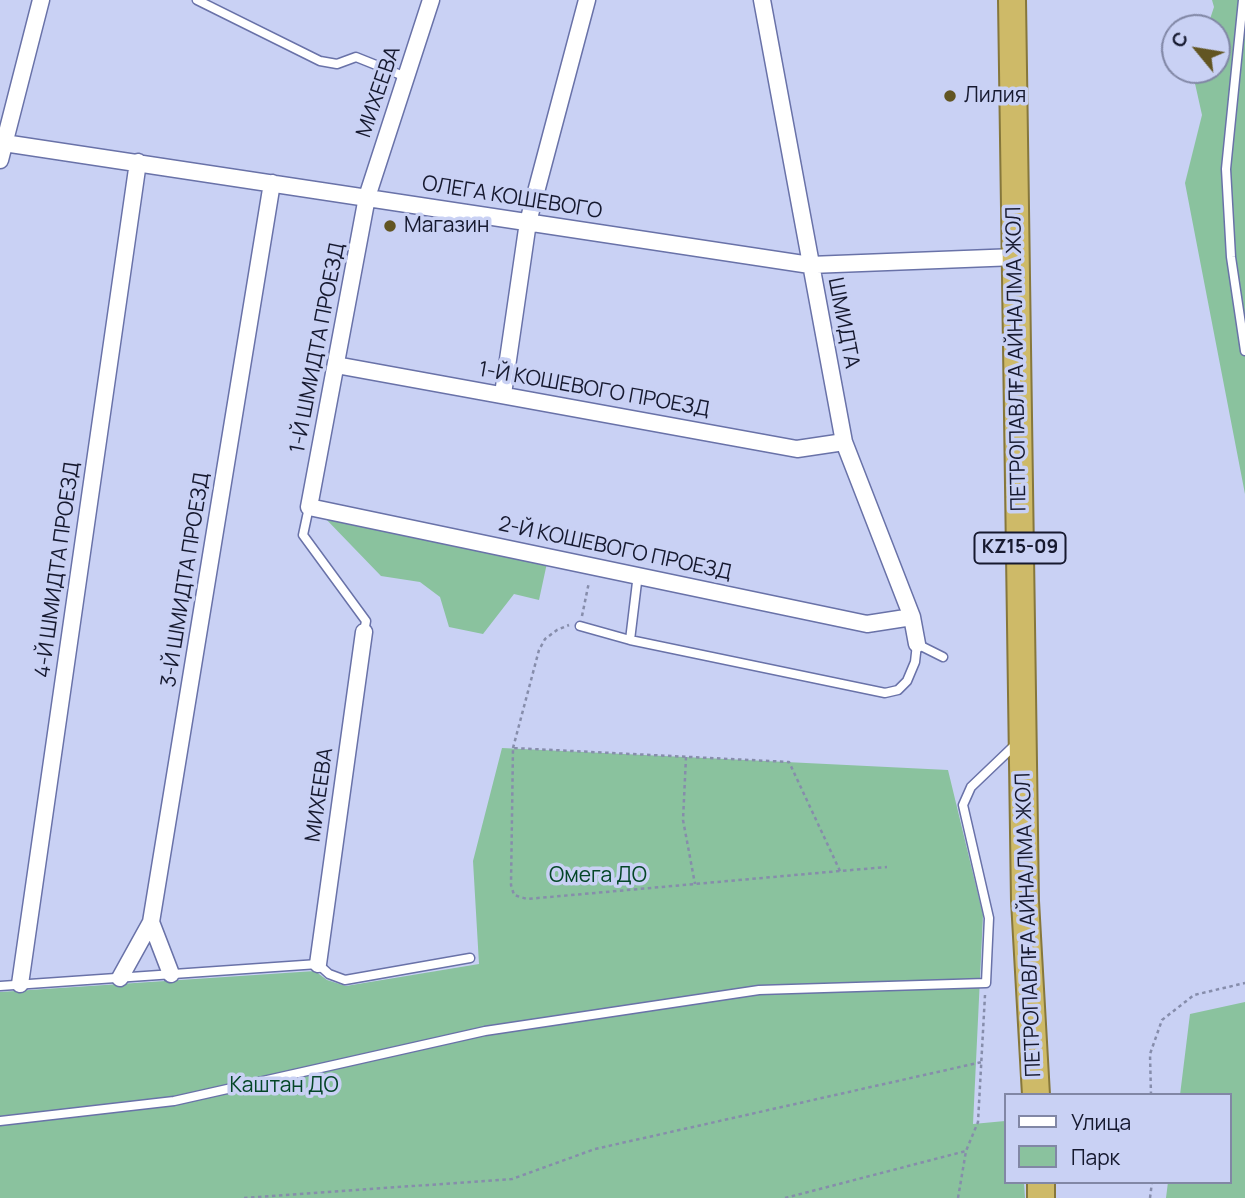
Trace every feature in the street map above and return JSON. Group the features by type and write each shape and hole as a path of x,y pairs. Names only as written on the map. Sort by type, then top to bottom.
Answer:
{"highway":[{"name":"ПЕТРОПАВЛҒА АЙНАЛМА ЖОЛ","path":"1012,0 1026,901 1036,1093"}],"street":[{"path":"0,160 41,0"},
{"name":"МИХЕЕВА","path":"367,197 432,0"},
{"path":"503,394 528,222 587,0"},
{"name":"ШМИДТА","path":"762,0 844,442 912,617 917,644"},
{"name":"ОЛЕГА КОШЕВОГО","path":"4,143 810,265 1016,257"},
{"name":"4-Й ШМИДТА ПРОЕЗД","path":"20,984 138,162"},
{"name":"3-Й ШМИДТА ПРОЕЗД","path":"120,978 151,922 272,183"},
{"name":"1-Й ШМИДТА ПРОЕЗД","path":"309,507 367,197"},
{"name":"1-Й КОШЕВОГО ПРОЕЗД","path":"336,365 797,449 844,442"},
{"name":"2-Й КОШЕВОГО ПРОЕЗД","path":"309,507 867,624 912,617"},
{"name":"МИХЕЕВА","path":"318,964 364,632"},
{"path":"151,922 171,974"}],"lane":[{"path":"197,0 320,61 337,64 356,57 407,77"},
{"path":"1243,0 1226,169 1231,257 1245,351"},
{"path":"309,507 303,535 366,621 364,632"},
{"path":"630,640 638,575"},
{"path":"580,626 630,640 885,693 898,690 907,681 915,662 917,644 943,657"},
{"path":"0,1121 174,1101 485,1031 759,990 986,983 989,918 963,805 971,788 1023,737"},
{"path":"0,986 318,964 329,974 345,980 470,958"}],"path":[{"path":"592,565 580,626 570,625 557,630 545,639 539,650 513,748 511,885 514,895 527,899 887,867"},
{"path":"513,748 789,762 840,871"},
{"path":"686,757 683,820 695,884"},
{"path":"958,1198 966,1151 978,1122 986,983"},
{"path":"1151,1093 1150,1054 1162,1020 1194,995 1245,983"},
{"path":"244,1198 512,1179 595,1149 982,1062"},
{"path":"785,1198 966,1151"}],"green space":[{"path":"1212,0 1245,0 1245,494 1185,183 1202,115 1195,84 1231,84 1231,14 1212,14 1214,7"},
{"path":"323,516 547,563 539,600 514,594 483,634 449,627 440,597 420,582 381,576"},
{"name":"Каштан ДО","path":"502,748 948,770 983,915 973,1124 1004,1121 1004,1184 1024,1184 1025,1198 0,1198 0,992 315,971 327,980 346,986 479,964 473,861"},
{"path":"1245,1002 1245,1198 1166,1198 1168,1184 1231,1184 1231,1093 1180,1093 1190,1014"}],"place":[{"name":"Лилия","path":"950,96"},
{"name":"Магазин","path":"390,226"}],"park label":[{"name":"Омега ДО","path":"598,876"}]}
